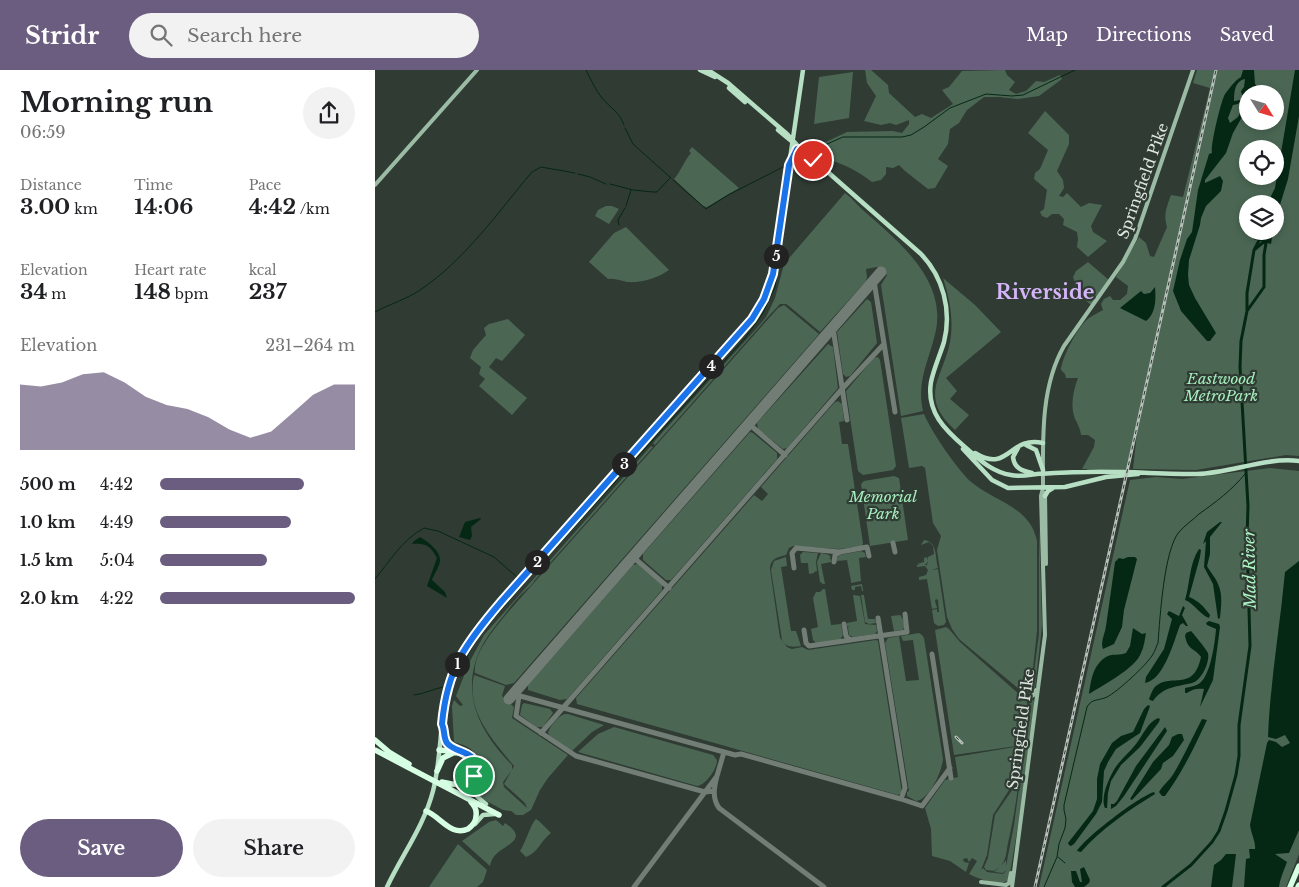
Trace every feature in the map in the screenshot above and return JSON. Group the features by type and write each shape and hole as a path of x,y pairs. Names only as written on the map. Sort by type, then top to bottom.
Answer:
{"highway":[{"path":"375,740 405,762 486,804"},
{"path":"439,749 458,751 470,763 471,770 468,777 459,784 443,782"},
{"path":"375,750 405,762"},
{"path":"375,750 499,815"},
{"path":"437,771 445,757 458,751"},
{"path":"426,811 432,813 453,829 465,830 473,825 476,814 473,804 463,796"},
{"path":"1290,887 1299,866"}],"main road":[{"path":"375,185 477,70"},
{"path":"700,70 725,85 795,144 922,255 932,268 939,281 945,301 947,317 945,334 932,378 930,392 935,414 950,434 984,464 997,472 1015,476 1087,472 1134,475 1141,473 1207,474 1282,460 1299,462"},
{"path":"708,70 727,82 787,134 795,144"},
{"path":"789,165 796,149 795,127 803,70"},
{"name":"Springfield Pike","path":"1045,573 1047,539 1043,488 1043,443 1049,388 1058,359 1068,341 1123,262 1135,238 1193,70"},
{"path":"787,134 791,134 795,127"},
{"path":"387,887 426,811 433,791 445,700 453,670 470,639 757,312 764,299 774,269 789,165 795,144"},
{"path":"910,245 935,277 944,304 944,331 928,388 929,401 939,425 985,474 1000,485 1018,489 1054,488 1121,474"},
{"path":"950,434 976,453 992,460 1003,458 1024,443 1043,443"},
{"path":"1043,443 1026,445 1017,449 1013,457 1014,462 1023,470 1043,474"},
{"path":"1026,445 1036,450 1043,474"},
{"path":"962,448 985,467 999,475 1012,478 1043,474"},
{"name":"Springfield Pike","path":"1012,887 1045,635 1045,573 1041,496 1043,488"},
{"path":"1045,496 1048,491 1054,488"},
{"path":"1030,697 1035,694 1039,683"},
{"path":"442,724 447,742 451,747 458,751 466,752 472,759 475,767 471,784 473,791 477,798 486,804"},
{"path":"426,811 447,828 457,833 469,830 485,814 499,815"},
{"path":"981,882 1009,884 1016,852"}],"green space":[{"path":"865,70 871,70 888,85 889,93 915,117 922,114 931,118 953,104 942,90 949,87 962,71 1005,70 1007,75 1015,82 1009,90 1016,94 1026,91 1036,81 1044,82 1060,75 1062,79 1039,96 1018,99 984,97 967,110 959,123 950,129 948,144 938,159 948,166 935,188 928,189 899,165 893,168 886,167 886,174 881,180 872,182 837,162 824,159 821,155 824,151 814,153 809,150 847,132 893,131 902,133 909,124 909,120 896,125 890,123 881,125 864,121 876,96 867,83"},
{"name":"Eastwood MetroPark","path":"1197,70 1299,70 1299,456 1286,455 1196,470 1133,469 1139,415 1126,470 1082,469 1094,447 1095,440 1088,435 1081,435 1072,404 1078,378 1066,378 1061,370 1064,358 1080,328 1089,318 1103,310 1101,304 1104,299 1110,296 1113,300 1120,300 1127,294 1128,286 1116,277 1139,237 1146,243 1150,256 1154,257 1167,227 1165,215 1171,195 1183,197 1210,88 1193,83"},
{"path":"853,72 849,118 814,124 819,77"},
{"path":"1045,111 1069,135 1069,144 1057,171 1063,180 1064,188 1059,196 1063,197 1067,193 1081,207 1089,203 1102,205 1091,226 1093,232 1107,241 1088,257 1077,247 1077,232 1063,225 1064,219 1059,214 1052,214 1047,218 1042,216 1040,212 1044,209 1047,190 1034,179 1035,173 1040,169 1048,150 1028,133"},
{"path":"692,147 739,188 707,207 703,206 674,179 691,153 689,151"},
{"path":"845,193 904,248 916,262 934,294 937,311 936,330 922,379 921,400 923,411 901,416 881,285 887,275 877,267 866,269 866,281 820,332 789,306 780,304 655,445 653,443 766,317 775,298 784,264"},
{"path":"606,206 619,209 609,224 595,216 598,210"},
{"path":"626,227 669,270 649,279 627,282 608,279 589,262 614,233"},
{"path":"1088,262 1109,280 1091,305 1072,291 1075,283 1073,277 1076,271"},
{"path":"943,278 975,305 1001,332 946,378 957,391 950,399 969,415 955,430 943,417 937,406 935,395 951,335 950,306"},
{"path":"867,299 871,302 877,343 850,376 846,377 843,374 837,332"},
{"path":"784,305 819,334 514,683 506,685 475,673 475,665 482,648 509,611 778,308"},
{"path":"508,319 525,335 502,361 496,358 489,367 527,398 512,415 479,386 485,379 479,374 481,367 470,358 473,350 486,335 484,328 489,324"},
{"path":"828,344 833,347 838,388 787,448 783,449 758,429 757,423"},
{"path":"878,357 896,466 893,470 863,475 858,471 846,391 874,358"},
{"path":"838,401 842,404 844,421 839,422 842,444 848,444 863,543 862,546 839,549 793,546 789,548 786,555 773,561 770,569 780,638 787,647 792,649 802,647 808,650 878,641 902,793 898,795 577,704 576,698 754,495 762,501 768,494 761,487 834,403"},
{"path":"924,414 938,440 970,481 1019,512 1033,529 1037,541 1037,631 1031,687 1026,695 959,639 947,617 937,550 941,536 933,523 925,468 922,466 909,468 901,418"},
{"path":"750,432 777,453 777,459 671,580 666,580 643,560 643,554"},
{"path":"651,446 653,447 532,585 519,596 486,639 475,665 472,681 474,701 474,675 505,686 502,696 514,707 512,718 568,755 548,778 531,810 523,815 516,815 511,811 503,810 479,797 473,788 478,765 477,759 471,749 454,742 452,706 454,700 460,706 463,705 456,696 469,663 484,635","holes":["474,701 490,736 514,766 512,770 512,765 482,726","511,771 504,784 525,803 527,808 504,787 503,782"]},
{"path":"1270,468 1299,471 1299,854 1286,887 1039,887 1130,480 1156,477 1182,479"},
{"name":"Memorial Park","path":"894,476 899,478 908,540 870,546 861,484 864,481"},
{"path":"1039,523 1042,626 1035,688 1028,695 1032,687 1039,634"},
{"path":"924,540 928,541 932,544 934,547 935,551 938,568 931,570 938,569 946,622 944,625 938,626 934,623 932,610 937,609 937,612 939,612 938,600 936,599 935,601 937,608 932,609 927,579 919,580 919,577 926,575 928,570 925,566 917,567 920,564 917,564 924,562 924,558 927,557 928,561 928,557 934,554 933,546 929,542 921,545"},
{"path":"861,551 865,553 866,557 859,558 861,581 851,583 847,560 837,561 837,558 840,555"},
{"path":"803,552 818,553 817,571 814,573 809,574 808,563 801,563 800,555"},
{"path":"821,553 829,555 831,558 828,559 831,559 831,562 821,564 825,584 820,582 817,562"},
{"path":"786,557 787,566 781,567 791,631 796,631 801,646 793,647 788,646 782,640 771,570 774,561"},
{"path":"637,564 662,585 662,590 567,699 560,700 528,690 528,685 633,565"},
{"path":"862,584 864,594 861,586 855,587 855,590 852,590 851,586"},
{"path":"825,589 831,625 841,624 843,635 840,640 816,643 813,640 811,629 818,627 813,598 816,592 820,592"},
{"path":"853,595 860,596 865,624 876,625 877,631 875,634 853,637 849,635 848,627 850,627 847,626 847,623 857,621"},
{"path":"861,595 864,595 868,619 875,619 876,623 869,624 865,622"},
{"path":"900,615 904,622 904,628 903,630 894,631 891,616"},
{"path":"946,627 960,642 1021,696 1026,698 1028,707 1023,745 954,755 935,630"},
{"path":"919,633 924,638 943,759 940,771 930,791 926,796 916,801 907,796 909,791 885,643 888,638 899,636 906,681 919,680 913,640 903,641 901,636"},
{"path":"1028,699 1032,699 1035,702 1009,880 1000,883 989,882 969,874 977,861 972,858 969,862 967,858 963,859 964,862 969,863 966,872 950,861 932,856 931,829 925,808 945,780 958,777 955,757 1021,746 1023,748 1018,776 993,815 987,855 981,870 983,868 987,872 1003,874 1005,872 1006,870 1003,873 994,872 1000,867 994,871 986,870 984,867 988,858 995,815 1019,780 1006,855 1001,866 1006,860 1006,866 1014,825 1030,706"},
{"path":"524,703 550,709 553,713 543,727 537,727 520,715"},
{"path":"565,714 604,725 592,732 572,751 548,733 555,722"},
{"path":"614,727 713,755 717,760 717,764 707,780 697,786 578,752 598,734"},
{"path":"536,819 551,833 534,853 526,857 520,851"},
{"path":"496,820 503,826 505,823 516,834 515,839 497,854 490,866 462,841 489,822"},
{"path":"458,844 487,870 483,882 477,887 429,887"}],"shaded area":[{"path":"1243,70 1254,70 1256,85 1244,85 1245,79 1237,84 1234,101 1239,100 1239,103 1233,105 1228,118 1230,123 1239,115 1239,122 1226,153 1205,180 1205,183 1220,176 1223,181 1221,191 1206,206 1189,260 1189,285 1216,333 1210,341 1207,341 1181,311 1173,291 1180,260 1187,239 1192,232 1198,190 1209,154 1212,153 1214,133 1221,105 1225,94 1234,82 1241,77"},
{"path":"1295,70 1299,70 1299,116 1288,179 1283,195 1272,195 1276,185 1284,185 1283,140"},
{"path":"1257,240 1272,240 1271,244"},
{"path":"1155,287 1154,310 1146,321 1120,308 1141,291 1144,294 1150,293"},
{"path":"480,518 471,527 472,536 470,540 459,537 465,522"},
{"path":"1222,522 1210,537 1210,554 1207,566 1221,592 1220,618 1218,619 1213,584 1204,567 1206,541 1203,544 1207,532"},
{"path":"420,537 436,550 440,557 432,580 445,592 447,598 427,586 437,558 427,546 412,544"},
{"path":"1199,549 1201,550 1200,557 1189,597 1196,600 1203,607 1210,615 1209,618 1185,600 1191,568"},
{"path":"1135,557 1137,559 1124,610 1122,627 1114,644 1103,649 1102,641 1106,626 1115,562 1119,558"},
{"path":"1299,561 1299,830 1289,853 1275,854 1287,862 1279,887 1244,887 1246,859 1250,858 1249,849 1255,849 1250,825 1267,743 1269,740 1276,742 1282,747 1290,743 1285,735 1276,739 1268,737 1285,572"},
{"path":"1183,606 1185,608 1182,615 1188,626 1183,623 1180,625 1163,668 1152,680 1145,683 1146,677 1164,649 1172,619 1167,614 1169,611 1179,616"},
{"path":"1209,621 1219,624 1220,627 1213,680 1200,707 1204,689 1195,689 1185,693 1185,688 1200,683 1204,679 1210,665 1216,629 1207,625 1206,623"},
{"path":"1133,628 1142,634 1146,633 1143,648 1138,659 1118,676 1089,694 1092,678 1098,664 1106,657 1126,653 1130,646"},
{"path":"1191,631 1208,653 1208,662 1204,671 1195,682 1176,686 1161,692 1153,701 1150,700 1153,689 1160,683 1187,679 1193,675 1201,657 1186,641 1186,633"},
{"path":"1148,705 1150,706 1140,733 1116,749 1108,762 1104,771 1102,802 1096,814 1074,844 1069,845 1068,843 1093,811 1097,799 1097,779 1100,764 1112,743 1121,736 1133,732 1144,709"},
{"path":"1158,718 1160,719 1159,722 1140,747 1121,765 1111,781 1107,808 1105,808 1104,793 1115,768 1136,744 1148,726"},
{"path":"1202,719 1207,720 1193,750 1165,796 1162,796 1159,792 1174,773"},
{"path":"1165,727 1167,731 1124,796 1111,809 1111,804 1117,801 1136,766"},
{"path":"1182,734 1184,740 1173,756 1163,763 1161,769 1132,800 1130,799 1153,762 1169,745 1172,737"},
{"path":"1154,792 1155,794 1106,828 1081,852 1077,851 1113,818 1136,801"},
{"path":"1226,854 1236,854 1232,887 1211,887 1214,865"},
{"path":"1084,867 1090,880 1089,883 1084,887 1075,887 1072,882 1071,871 1076,871 1080,882 1082,882 1080,869"}],"waterway":[{"path":"586,70 600,95 617,113 624,125"},
{"path":"809,152 843,137 902,137 911,135 950,108 986,94 1023,95 1075,70"},
{"path":"625,128 633,144 671,178"},
{"path":"792,162 804,155"},
{"path":"524,583 745,338 762,315 775,287 794,161"},
{"path":"673,180 706,209 728,195 787,165"},
{"path":"375,312 415,293 452,265 480,235 532,172 541,167 575,173"},
{"path":"578,174 606,184"},
{"path":"610,184 633,190 657,192 670,178"},
{"path":"626,206 631,190"},
{"path":"619,225 618,220 625,208"},
{"name":"Mad River","path":"1254,250 1259,240"},
{"path":"1247,310 1247,293 1254,250 1266,240"},
{"name":"Mad River","path":"1163,887 1191,865 1212,842 1219,831 1236,775 1239,756 1239,725 1250,646 1248,506 1240,367 1241,341 1247,311 1264,287 1264,255 1266,240"},
{"path":"1044,887 1057,857 1059,844 1065,828 1064,805 1087,707 1091,702 1107,697 1118,690 1150,659 1158,643 1166,568 1174,541 1184,527 1223,496 1245,474"},
{"path":"375,579 409,538 424,528 438,531 494,557 518,578"},
{"path":"454,682 472,647 487,626 524,584"},
{"path":"414,695 443,687"},
{"path":"1058,857 1065,863"}],"taxiway":[{"path":"874,281 895,412"},
{"path":"833,328 847,420"},
{"path":"541,733 842,389 884,344"},
{"path":"749,424 785,455"},
{"path":"893,543 895,552"},
{"path":"834,562 835,555 840,552 867,547 869,556"},
{"path":"794,568 792,553 796,548 840,552"},
{"path":"633,557 669,588"},
{"path":"844,624 846,636 850,640 907,632 905,614"},
{"path":"878,618 905,788 901,799"},
{"path":"804,630 806,643 809,646 851,640"},
{"path":"932,654 951,778"},
{"path":"513,694 735,755 741,754 922,806 950,768"},
{"path":"519,696 516,716 576,756 705,792 714,791"},
{"path":"634,887 717,776 724,752"},
{"path":"717,776 714,793 719,808 824,887"}],"runway":[{"path":"509,699 881,272"}],"railway":[{"path":"1035,887 1216,70"},
{"path":"956,737 962,743"}],"district":[{"name":"Riverside","path":"1045,292"}],"route":[{"path":"474,776 475,767 472,759 466,752 453,748 448,744 444,737 442,724 448,686 453,670 464,649 476,630 738,336 757,312 770,285 773,274 789,165 797,149 801,149 813,160"}]}
